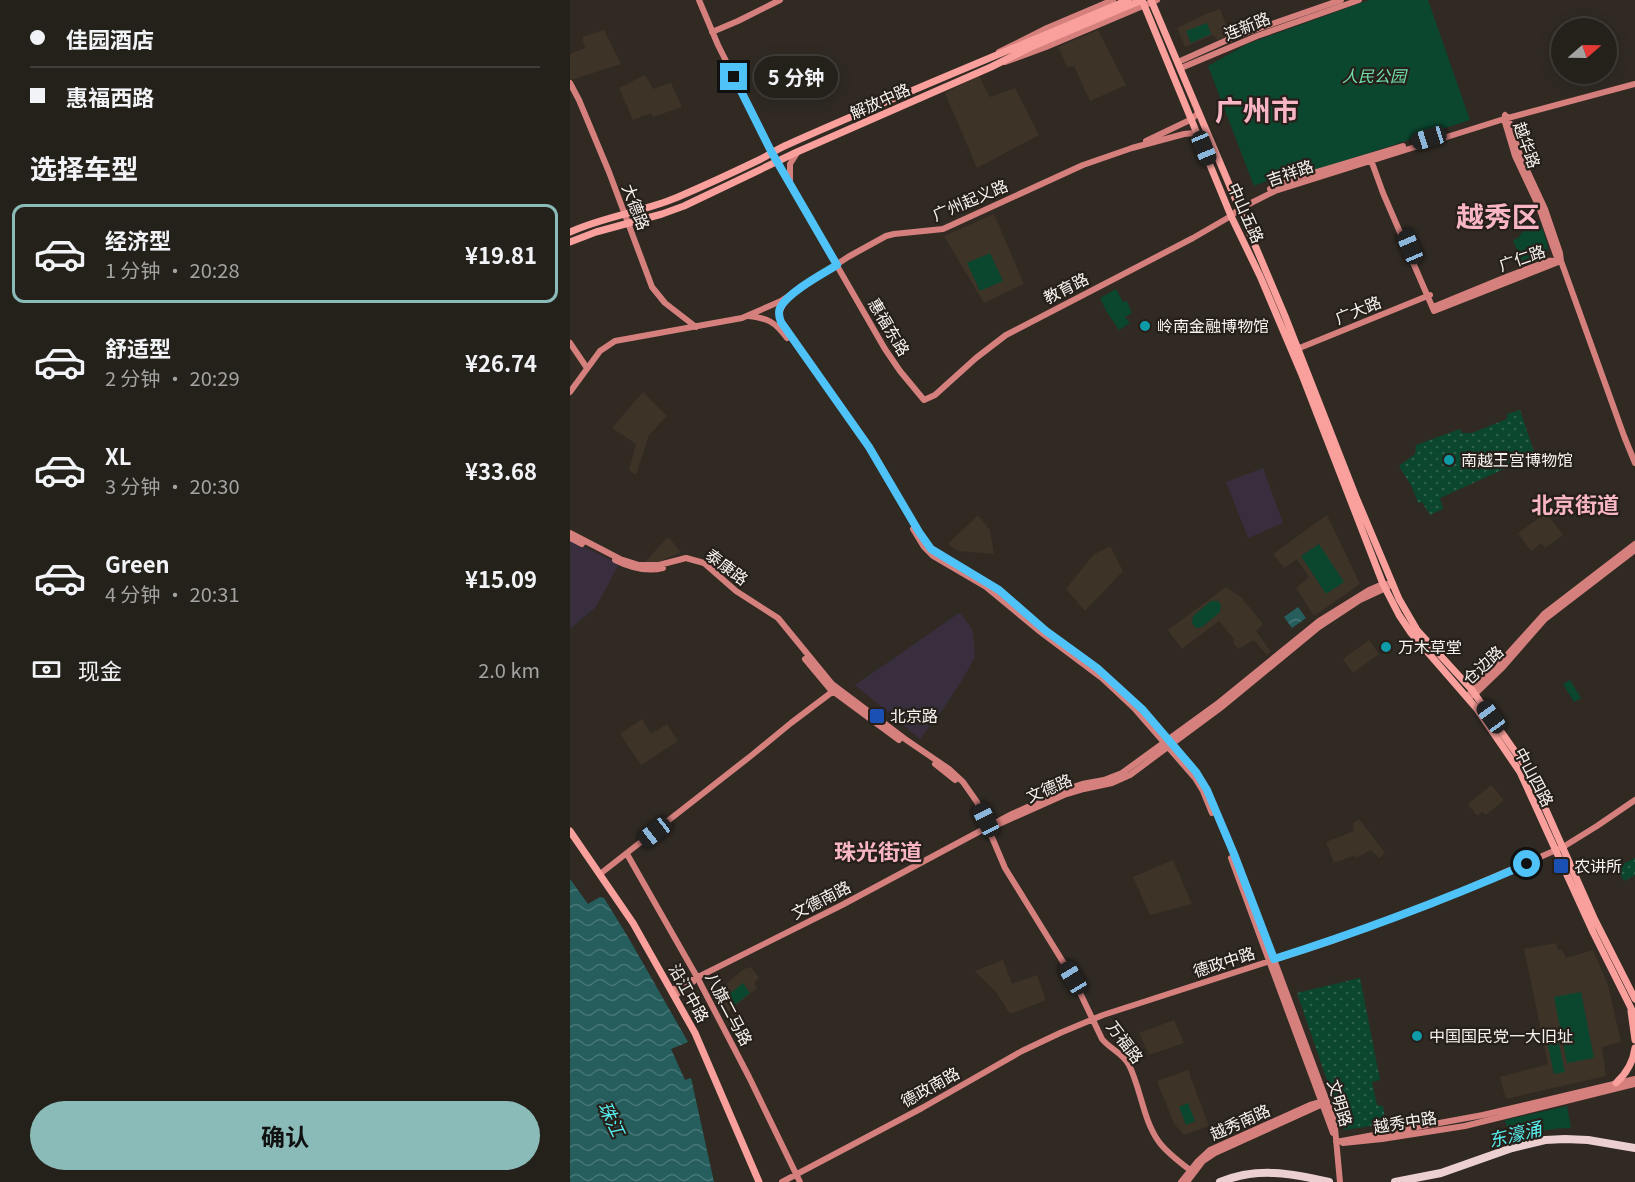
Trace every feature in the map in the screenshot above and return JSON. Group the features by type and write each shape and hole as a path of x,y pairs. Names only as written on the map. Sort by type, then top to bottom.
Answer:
{"highway":[{"path":"1397,1182 1441,1173 1512,1148 1545,1140 1588,1140 1635,1149"},
{"path":"1220,1182 1238,1177 1277,1172 1328,1182"}],"main road":[{"name":"惠福东路","path":"699,0 712,32 772,153 885,349 924,400"},
{"path":"712,32 780,0"},
{"path":"987,58 1038,32 1113,0"},
{"name":"解放中路","path":"570,242 676,209 797,152 990,67 1128,0"},
{"name":"连新路","path":"1180,65 1234,37 1341,0"},
{"name":"连新路","path":"1180,65 1359,0"},
{"path":"990,67 1046,47 1143,2 1153,1"},
{"name":"中山五路","path":"1153,1 1298,349 1329,436"},
{"name":"解放中路","path":"570,231 668,201 786,145 987,58 1143,2"},
{"name":"中山五路","path":"1143,2 1231,216 1263,283 1329,436"},
{"name":"吉祥路","path":"1231,216 1238,208 1283,188 1559,99 1635,82"},
{"name":"大德路","path":"570,83 625,214 652,287 665,303 696,327"},
{"name":"广州起义路","path":"1132,148 1192,119 1199,112"},
{"name":"越华路","path":"1506,117 1519,164 1539,207 1556,255 1561,261 1635,462"},
{"name":"广州起义路","path":"570,392 600,351 615,340 735,320 771,306 886,236 944,229 1070,171 1132,148 1184,134 1199,135"},
{"path":"790,183 790,165 797,152"},
{"path":"1372,159 1383,193 1429,296"},
{"name":"教育路","path":"924,400 935,395 1006,335 1231,216"},
{"name":"广仁路","path":"1429,296 1435,308 1561,261"},
{"path":"794,293 780,309 781,322 877,460 919,532 931,549 988,585"},
{"name":"广大路","path":"1298,349 1429,296"},
{"path":"748,315 769,320 787,337 868,454 927,551 940,561 988,585"},
{"path":"570,343 587,368"},
{"name":"中山四路","path":"1329,436 1403,608 1417,630 1471,694 1523,763 1596,924 1635,999"},
{"name":"中山四路","path":"1329,436 1340,476 1393,605 1411,633 1471,694 1520,772 1595,938 1635,1016"},
{"name":"泰康路","path":"570,533 612,555 639,565 659,565 686,558 701,562 736,591 778,618 835,690"},
{"name":"泰康路","path":"570,538 622,564 636,568 654,570 687,562 703,567 739,598 777,623 825,684 835,690"},
{"name":"仓边路","path":"1471,694 1544,614 1635,544"},
{"name":"仓边路","path":"1471,694 1503,667 1545,619 1635,550"},
{"path":"1384,587 1393,584"},
{"name":"文明路","path":"988,585 1038,630 1102,678 1134,708 1168,743 1203,791 1272,960 1323,1103 1334,1123 1340,1180"},
{"name":"文德路","path":"987,827 1001,824 1073,792 1130,775 1319,621 1360,595 1384,587"},
{"path":"570,837 590,866 600,874 835,690"},
{"name":"万福路","path":"835,690 958,782 970,797 987,827 1005,868 1073,978 1106,1044 1122,1056 1129,1066 1158,1141 1192,1171"},
{"name":"德政中路","path":"1093,1019 1332,941 1496,878 1563,847 1635,800"},
{"name":"文德南路","path":"673,993 697,977 987,827"},
{"name":"沿江中路","path":"570,831 633,923 695,1033 759,1182"},
{"name":"八旗二马路","path":"627,854 697,977 800,1182"},
{"path":"1630,1006 1635,1040"},
{"name":"德政南路","path":"782,1182 922,1108 1022,1051 1093,1019"},
{"path":"1616,1083 1630,1066 1635,1048"},
{"name":"越秀中路","path":"1336,1142 1483,1116 1635,1078"},
{"name":"越秀中路","path":"1336,1142 1360,1142 1465,1126 1635,1084"},
{"name":"越秀南路","path":"1187,1182 1202,1156 1210,1150 1323,1103"},
{"name":"越秀南路","path":"1181,1182 1192,1171"}],"shaded area":[{"path":"1220,9 1230,34 1218,40 1212,35 1185,47 1177,28"},
{"path":"604,30 621,64 571,80 570,54 585,48 582,37"},
{"path":"1098,30 1126,85 1090,101 1074,66 1067,67 1058,47"},
{"path":"645,75 653,89 671,83 682,107 653,117 651,113 633,120 619,88"},
{"path":"979,76 990,97 1015,88 1039,135 977,168 945,93"},
{"path":"994,214 1024,284 984,303 944,236"},
{"path":"643,392 667,416 649,435 636,475 629,470 636,444 612,428"},
{"path":"1263,468 1283,523 1248,538 1226,482"},
{"path":"1546,513 1563,535 1545,548 1541,543 1531,551 1518,533"},
{"path":"978,515 990,530 994,554 958,551 948,544"},
{"path":"1327,515 1360,584 1314,616 1296,588 1309,577 1297,559 1284,568 1273,554"},
{"path":"668,537 681,552 654,564 644,563"},
{"path":"570,540 619,564 596,607 570,629"},
{"path":"1110,546 1123,571 1085,611 1066,589 1093,555"},
{"path":"1226,587 1241,597 1263,624 1256,631 1271,652 1267,655 1254,640 1238,649 1233,643 1234,639 1219,621 1182,649 1168,630"},
{"path":"959,613 972,629 975,657 943,709 920,739 855,685"},
{"path":"1369,640 1379,654 1353,673 1343,659"},
{"path":"642,719 651,734 667,724 678,741 641,765 620,734"},
{"path":"1491,785 1504,800 1486,815 1482,812 1477,816 1468,804"},
{"path":"1359,819 1385,853 1379,858 1371,850 1356,858 1355,855 1334,863 1326,842 1354,831 1353,823"},
{"path":"1173,860 1192,904 1150,915 1133,877"},
{"path":"1556,943 1558,950 1562,950 1566,958 1593,950 1608,985 1621,1042 1602,1047 1606,1076 1506,1099 1500,1077 1548,1064 1524,949"},
{"path":"1003,960 1012,984 1037,975 1046,1000 1010,1014 996,992 975,971"},
{"path":"751,967 759,978 754,983 757,988 725,1014 714,994 744,969"},
{"path":"1174,1020 1184,1043 1149,1055 1139,1033"},
{"path":"1188,1070 1209,1126 1184,1135 1174,1124 1157,1081"}],"green space":[{"name":"人民公园","path":"1369,0 1428,0 1470,120 1286,180 1282,175 1254,186 1208,66 1247,44"},
{"path":"1207,23 1211,34 1191,43 1186,31"},
{"path":"1540,222 1547,242 1547,251 1540,260 1523,266 1513,240 1518,238 1523,231"},
{"path":"990,253 1003,281 980,291 967,263"},
{"path":"1116,289 1123,302 1127,301 1132,313 1125,317 1130,323 1119,330 1100,298"},
{"path":"1520,410 1535,455 1440,498 1443,509 1430,515 1422,502 1418,503 1412,487 1399,466 1415,454 1416,445 1460,429 1462,433 1472,433 1507,419 1507,414"},
{"path":"1319,544 1344,582 1326,594 1301,556"},
{"path":"1211,601 1218,601 1221,605 1220,612 1202,627 1196,628 1192,623 1193,616"},
{"path":"1570,680 1581,698 1574,702 1563,684"},
{"path":"1635,858 1635,875 1624,881 1617,867"},
{"path":"1360,978 1380,1080 1372,1082 1377,1105 1383,1106 1386,1124 1344,1130 1297,993"},
{"path":"743,983 750,993 735,1005 728,995"},
{"path":"1581,992 1594,1058 1567,1063 1554,997"},
{"path":"1557,1035 1565,1072 1554,1074 1546,1037"},
{"path":"1188,1103 1195,1121 1186,1125 1179,1107"},
{"path":"1567,1106 1571,1128 1540,1131 1510,1139 1505,1120"}],"water":[{"path":"1298,607 1306,618 1292,628 1284,617"},
{"name":"珠江","path":"570,879 588,904 600,897 604,898 688,1042 671,1049 685,1080 691,1078 714,1182 570,1182"}],"place":[{"name":"岭南金融博物馆","path":"1145,326"},
{"name":"南越王宫博物馆","path":"1449,460"},
{"name":"万木草堂","path":"1386,647"},
{"name":"北京路","path":"877,716"},
{"name":"农讲所","path":"1561,866"},
{"name":"中国国民党一大旧址","path":"1417,1036"}],"district":[{"name":"广州市","path":"1257,111"},
{"name":"越秀区","path":"1498,217"},
{"name":"北京街道","path":"1575,505"},
{"name":"珠光街道","path":"878,852"}],"route":[{"path":"734,77 772,153 837,265 794,293 786,301 779,313 781,322 869,447 931,549 999,590 1046,631 1097,668 1143,710 1196,772 1207,790 1234,854 1274,959 1332,941 1419,909 1527,864"}],"water label":[{"name":"东濠涌","path":"1515,1135"}]}
